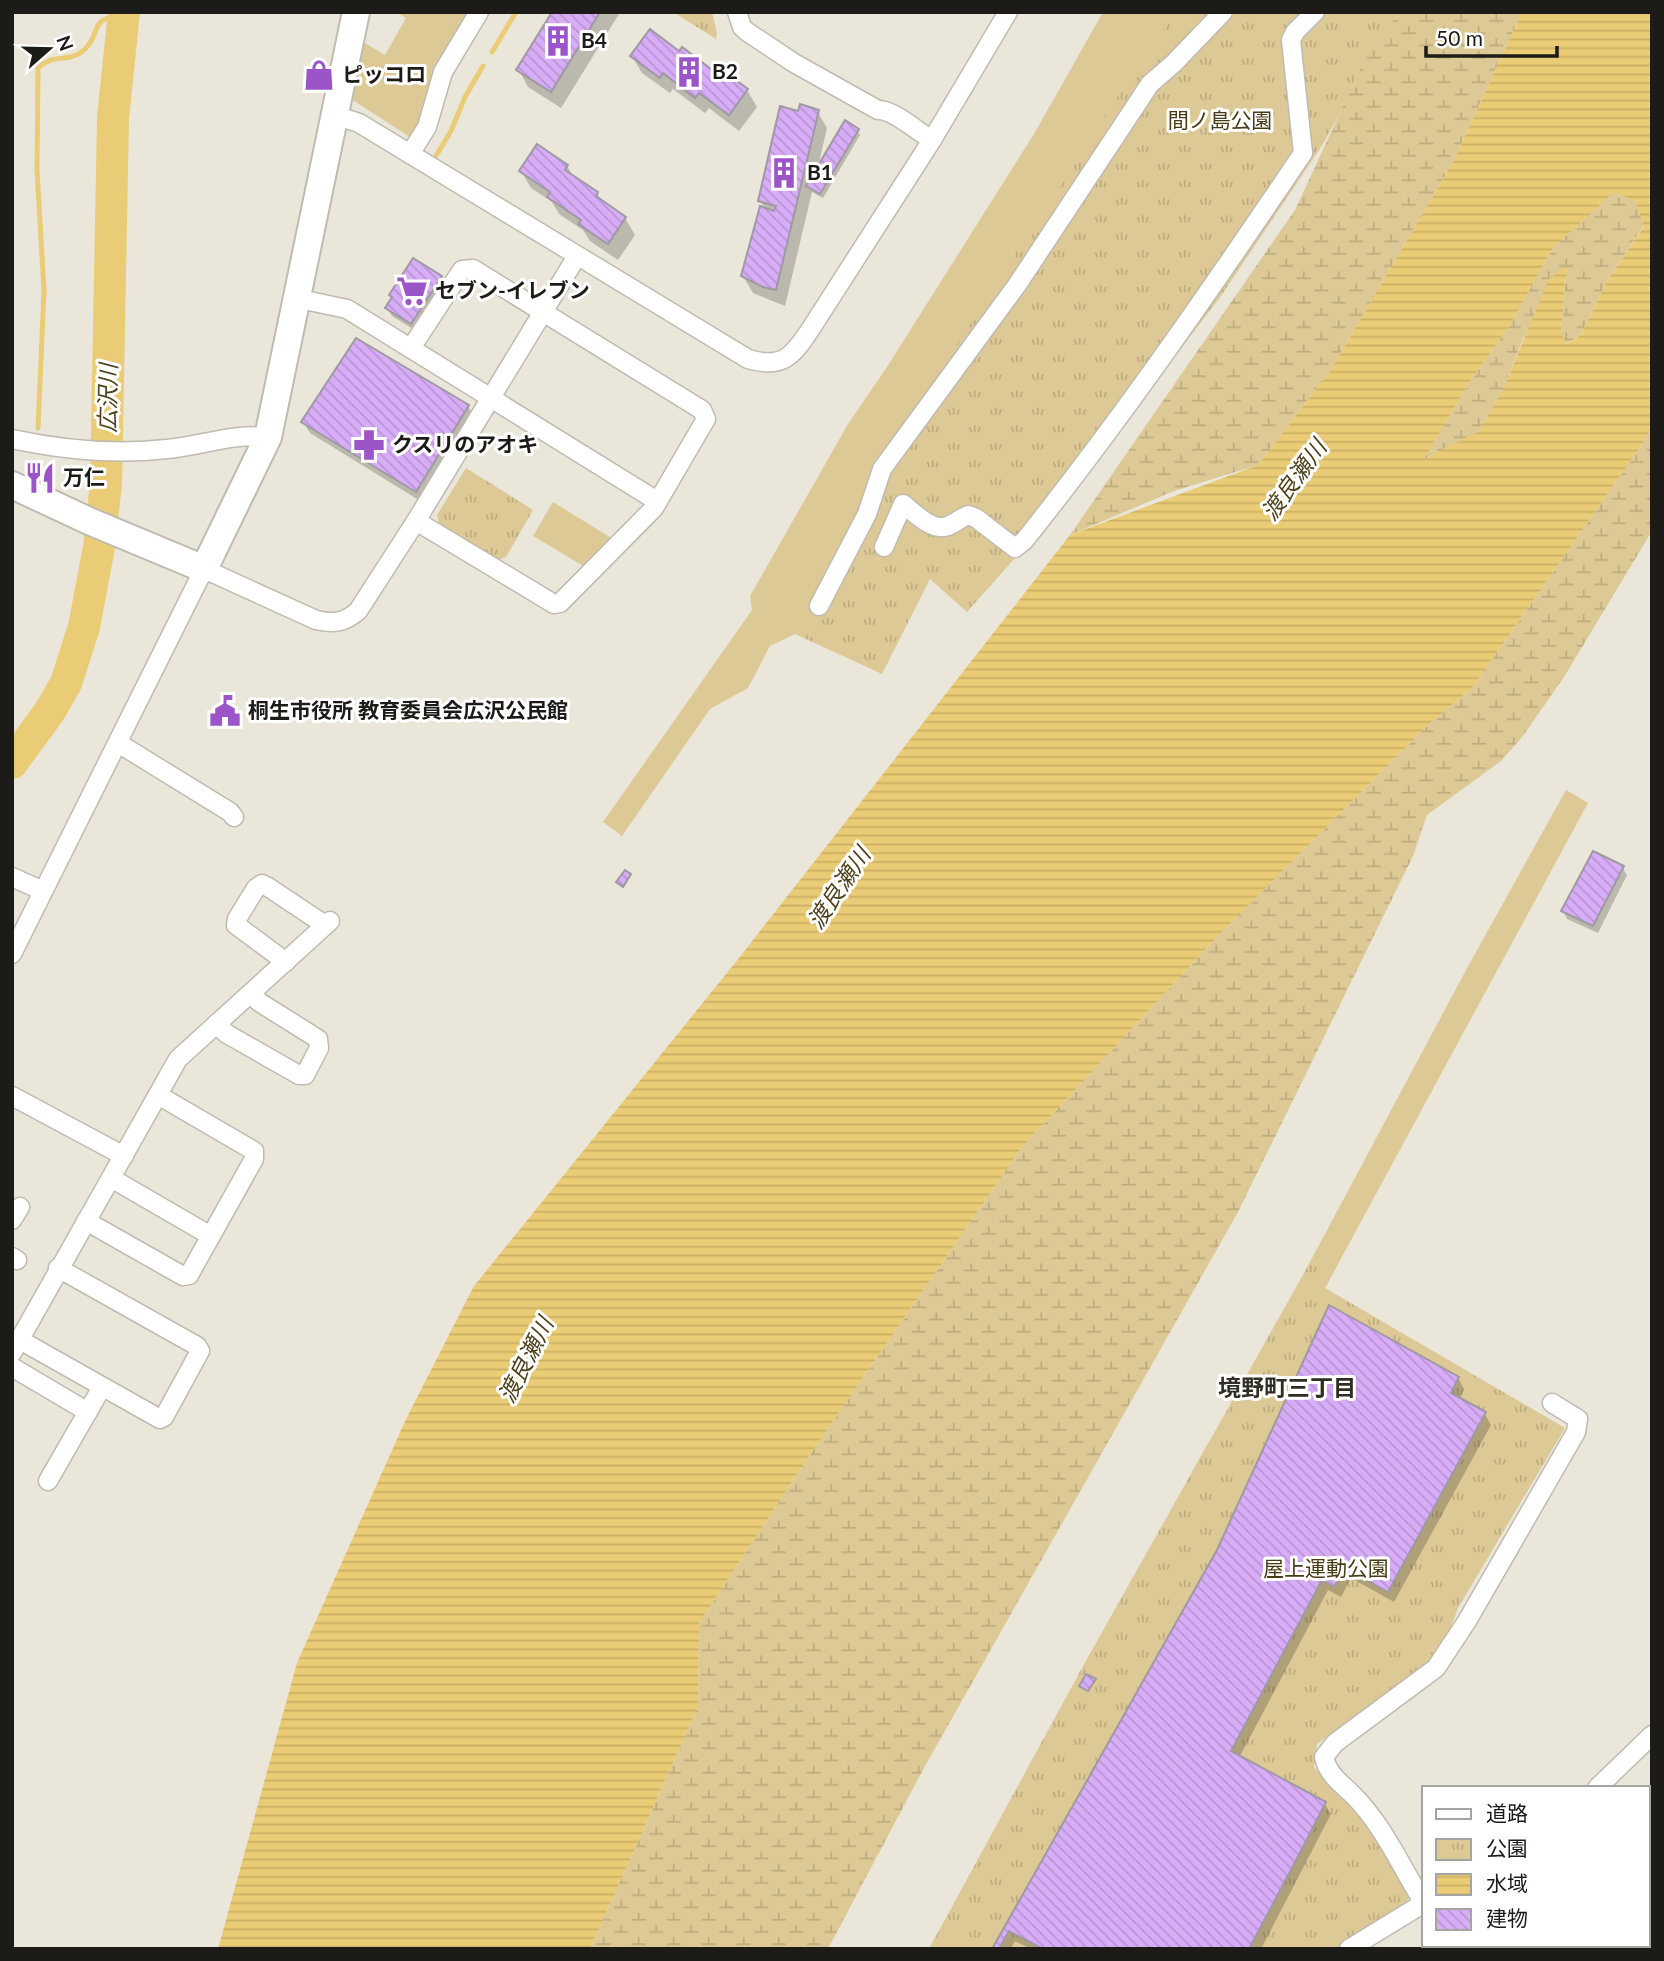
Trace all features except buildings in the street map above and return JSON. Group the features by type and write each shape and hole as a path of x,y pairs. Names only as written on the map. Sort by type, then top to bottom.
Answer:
{"street":[{"path":"410,154 427,127 443,72 479,12"},
{"path":"737,12 746,31 794,63 878,110 893,114 932,141"},
{"path":"335,115 359,123 748,359 761,363 787,359 795,352 932,141 1009,12"},
{"path":"819,606 867,514 882,469 1017,285 1150,84 1223,12"},
{"path":"878,483 931,525 949,526 968,515 976,518 1015,548 1024,541 1076,475 1303,153 1291,40 1295,32 1315,12"},
{"path":"12,954 268,437 335,115 349,13"},
{"path":"12,485 316,620 331,623 341,621 358,611 416,521 577,256"},
{"path":"411,348 461,270 473,269 705,414 705,424 649,513 565,600 554,604 416,521"},
{"path":"295,298 347,309 657,501"},
{"path":"12,439 62,448 123,452 168,449 246,435 268,437"},
{"path":"884,547 903,504"},
{"path":"118,743 152,762 234,817"},
{"path":"12,877 43,891"},
{"path":"58,1268 200,1348 164,1417 160,1419 102,1387 16,1346 58,1268 178,1059 252,994 328,923 262,884 256,888 236,925 285,962"},
{"path":"216,1024 227,1034 287,1069 299,1075 305,1074 319,1048 318,1039 259,1002 252,994"},
{"path":"86,1221 183,1276 189,1275 254,1158 254,1151 158,1095"},
{"path":"12,1096 124,1156"},
{"path":"111,1178 211,1236"},
{"path":"12,1367 88,1412"},
{"path":"48,1481 102,1387"},
{"path":"1422,1900 1382,1831 1356,1797 1331,1773 1324,1757 1335,1743 1436,1668 1448,1651 1576,1432 1578,1419 1552,1403"},
{"path":"1599,1786 1652,1735"},
{"path":"1349,1949 1422,1904"}],"green space":[{"path":"397,12 469,12 433,74 423,115 410,137 351,99 362,43 385,55 406,18"},
{"path":"673,12 712,12 716,39"},
{"name":"間ノ島公園","path":"1103,12 1407,12 1389,23 1323,144 833,566 795,634 770,646 748,688 710,709 622,836 603,822 752,610 750,596 848,424 1034,134"},
{"name":"間ノ島公園","path":"1176,12 1407,12 1389,23 1372,44 1323,144 1219,299 1041,529 967,612 930,579 882,674 795,634 833,566 870,478 1136,68"},
{"path":"1407,12 1522,12 1454,160 1330,371 1258,465 1174,491 1070,535 1295,210 1372,44 1389,23"},
{"path":"1614,191 1635,200 1644,225 1607,281 1580,336 1565,344 1561,332 1567,266 1523,339 1503,389 1479,431 1423,460 1470,382 1508,328 1553,248"},
{"path":"1652,426 1652,531 1564,677 1523,736 1501,761 1427,815 1413,856 1238,1212 925,1766 828,1949 590,1949 698,1707 699,1623 807,1459 1022,1147 1217,937 1430,723 1472,688 1641,446"},
{"path":"466,468 533,510 506,557 496,561 439,524 437,515"},
{"path":"553,502 613,539 585,567 533,536"},
{"path":"1566,790 1588,803 1325,1288 929,1949 1207,1445 1290,1325 1295,1290 1466,970"},
{"name":"屋上運動公園","path":"1317,1250 1339,1262 1325,1288 1565,1428 1458,1608 1452,1625 1430,1662 1424,1669 1317,1744 1314,1767 1354,1807 1375,1835 1410,1896 1406,1904 1335,1949 929,1949 1088,1657"}],"water":[{"name":"渡良瀬川","path":"1522,12 1652,12 1652,426 1641,446 1472,688 1430,723 1217,937 1022,1147 807,1459 699,1623 698,1707 590,1949 218,1949 297,1663 406,1419 474,1286 739,958 1070,535 1258,465 1330,371 1454,160","holes":["1614,192 1635,201 1644,226 1607,281 1580,336 1566,344 1561,332 1567,265 1549,279 1503,389 1479,431 1424,459 1470,382 1508,328 1553,248"]}],"waterway":[{"name":"広沢川","path":"12,763 50,711 66,683 84,627 99,547 106,483 113,118 124,12"},
{"path":"492,52 516,12"},
{"path":"38,428 44,290 37,170 38,68 43,63 79,54 90,43 99,23 124,15"},
{"path":"436,156 483,66"}],"place":[{"name":"B4","path":"558,41"},
{"name":"B2","path":"689,72"},
{"name":"ピッコロ","path":"319,75"},
{"name":"B1","path":"784,173"},
{"name":"セブン-イレブン","path":"412,291"},
{"name":"クスリのアオキ","path":"369,445"},
{"name":"万仁","path":"40,478"},
{"name":"桐生市役所 教育委員会広沢公民館","path":"225,711"}],"district":[{"name":"境野町三丁目","path":"1287,1388"}]}
